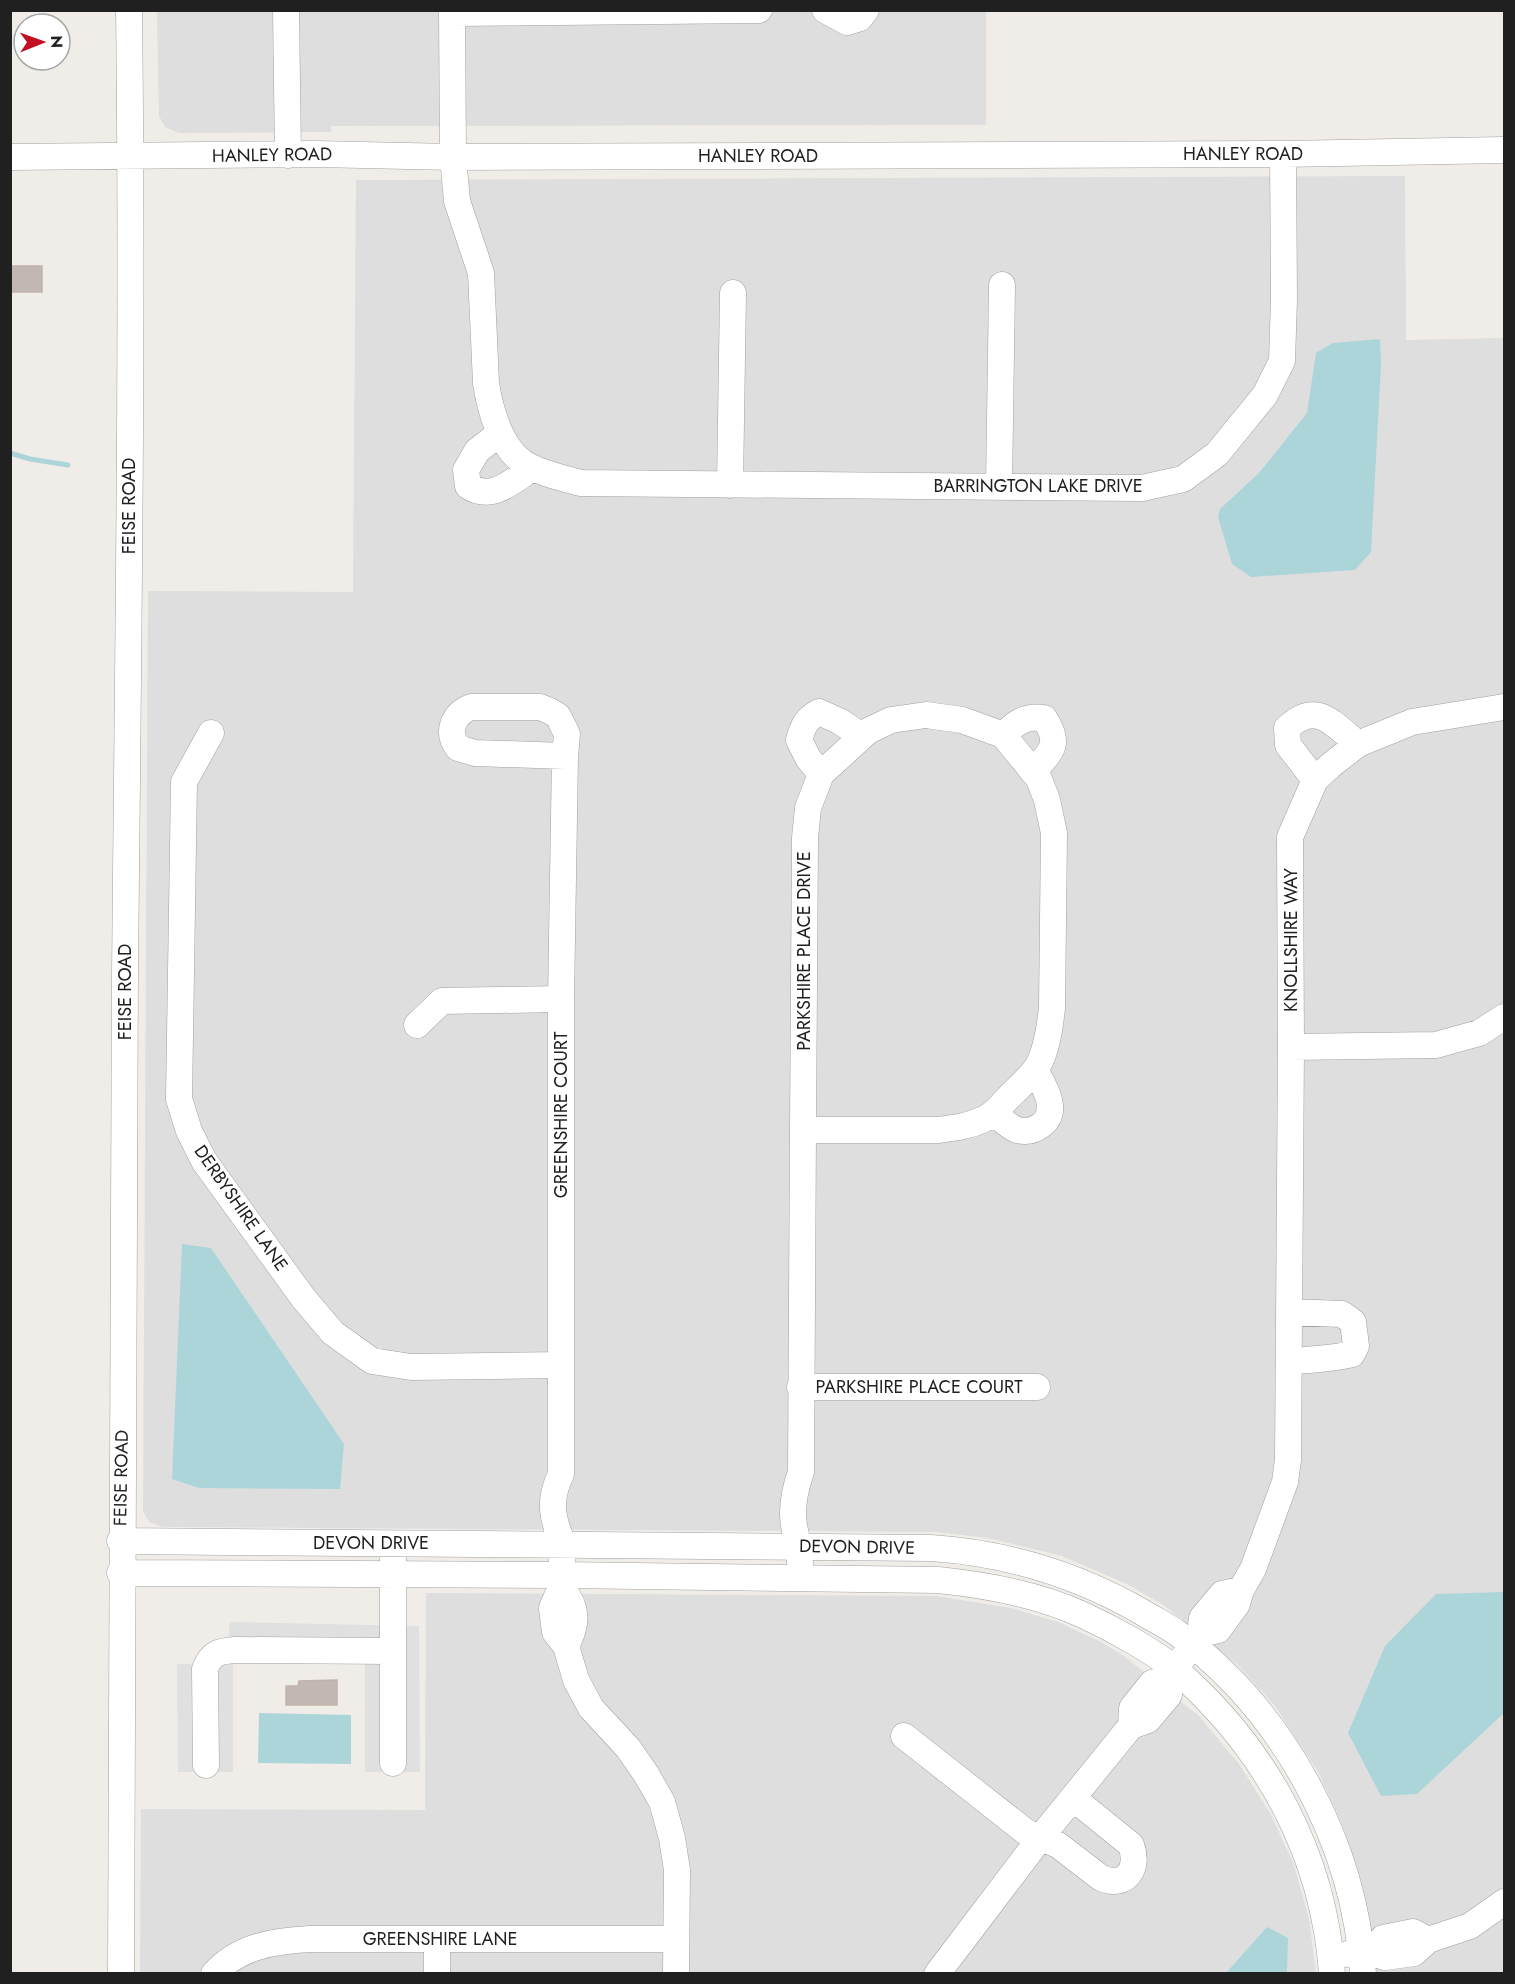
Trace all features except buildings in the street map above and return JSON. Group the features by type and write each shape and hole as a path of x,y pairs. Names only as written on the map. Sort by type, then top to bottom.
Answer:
{"street":[{"name":"FEISE ROAD","path":"121,1974 120,1541 129,664 131,157 129,10"},
{"path":"286,10 288,155"},
{"path":"452,12 759,10"},
{"path":"825,10 847,21 860,18 866,10"},
{"name":"BARRINGTON LAKE DRIVE","path":"452,12 453,157 457,201 481,273 488,400 500,433 518,458 533,468 581,483 594,485 1142,488 1183,479 1217,454 1265,395 1282,360 1283,154"},
{"name":"HANLEY ROAD","path":"10,157 1283,154 1504,150"},
{"path":"999,487 1002,285"},
{"path":"730,485 733,292"},
{"path":"500,433 477,451 465,470 468,486 478,492 487,493 505,486 533,468"},
{"name":"KNOLLSHIRE WAY","path":"1172,1674 1196,1640 1202,1618 1222,1594 1241,1590 1253,1569 1284,1482 1288,1460 1292,1047 1290,837 1315,780 1358,744 1412,722 1504,707"},
{"path":"821,774 808,758 799,740 803,724 810,717 819,712 839,721 862,736"},
{"path":"1315,780 1288,745 1287,728 1299,717 1314,714 1329,720 1358,744"},
{"name":"PARKSHIRE PLACE DRIVE","path":"800,1578 800,1546 808,1523 808,1487 801,1472 801,1387 805,838 808,808 821,774 868,731 891,720 926,715 962,720 1003,735"},
{"path":"803,1130 938,1130 960,1127 985,1119 993,1113 1035,1070 1042,1055 1051,1022 1054,833 1047,800 1039,779 1033,772 1003,735 1026,717 1044,718 1053,735 1054,743 1051,752 1033,772"},
{"name":"DERBYSHIRE LANE","path":"211,733 184,782 179,1099 189,1131 204,1161 304,1299 333,1333 372,1361 411,1367 560,1365"},
{"name":"GREENSHIRE COURT","path":"562,1581 563,1544 569,1523 570,1489 561,1474 560,1365 561,999 565,756"},
{"path":"417,1025 442,1001 561,999"},
{"path":"1292,1047 1436,1045 1479,1033 1504,1017"},
{"path":"993,1113 1016,1130 1031,1131 1043,1124 1050,1113 1050,1102 1046,1089 1035,1070"},
{"path":"1289,1312 1342,1314 1353,1322 1356,1346 1352,1354 1326,1360 1289,1361"},
{"name":"PARKSHIRE PLACE COURT","path":"801,1387 1037,1387"},
{"name":"DEVON DRIVE","path":"120,1541 931,1548 1011,1559 1061,1574 1096,1588 1174,1631 1196,1640 1268,1724 1308,1786 1335,1842 1365,1959"},
{"path":"393,1544 393,1763"},
{"name":"DEVON DRIVE","path":"120,1573 393,1574 562,1581 800,1578 938,1580 1022,1594 1083,1615 1149,1652 1237,1733 1276,1789 1299,1833 1316,1880 1328,1927 1331,1965"},
{"path":"562,1581 572,1600 575,1631 566,1647 576,1680 591,1708 628,1748 662,1802 672,1838 677,1870 676,1974"},
{"path":"206,1765 205,1669 212,1655 235,1650 393,1651"},
{"path":"937,1974 1041,1838 1131,1726 1132,1707 1152,1683 1172,1674"},
{"path":"904,1736 1026,1832 1058,1845 1101,1878 1118,1881 1126,1877 1133,1869 1135,1855 1131,1845 1073,1798"},
{"path":"1331,1965 1365,1959 1383,1938 1413,1932 1428,1940 1470,1926 1504,1902"},
{"path":"420,1974 429,1939"},
{"path":"429,1939 437,1974"},
{"name":"GREENSHIRE LANE","path":"214,1974 238,1954 263,1944 284,1940 676,1939"}],"shaded area":[{"path":"157,11 986,11 986,125 331,126 331,132 179,133 165,127 159,116"},
{"path":"1405,176 1406,340 1504,338 1504,1973 1375,1973 1361,1881 1343,1826 1318,1772 1275,1706 1238,1665 1165,1606 1127,1584 1062,1556 988,1538 937,1532 163,1527 149,1522 143,1511 148,591 353,592 356,180"},
{"path":"426,1593 936,1596 1011,1608 1058,1622 1101,1642 1124,1656 1199,1716 1239,1764 1270,1813 1294,1865 1309,1919 1316,1973 140,1974 141,1809 425,1810"},
{"path":"230,1622 419,1626 420,1772 365,1772 365,1663 233,1662 233,1772 178,1772 177,1664 196,1664 208,1643 228,1640"}],"water":[{"path":"1380,339 1381,365 1371,552 1355,570 1251,577 1232,564 1218,517 1220,509 1259,473 1307,413 1316,353 1333,343"},
{"path":"182,1244 211,1248 344,1444 340,1489 199,1488 172,1479"},
{"path":"1504,1592 1504,1713 1417,1794 1381,1796 1348,1733 1385,1646 1436,1594"},
{"path":"259,1713 351,1715 351,1764 258,1763"},
{"path":"1267,1927 1288,1938 1287,1973 1226,1973"}],"waterway":[{"path":"10,453 30,459 68,465"}]}
